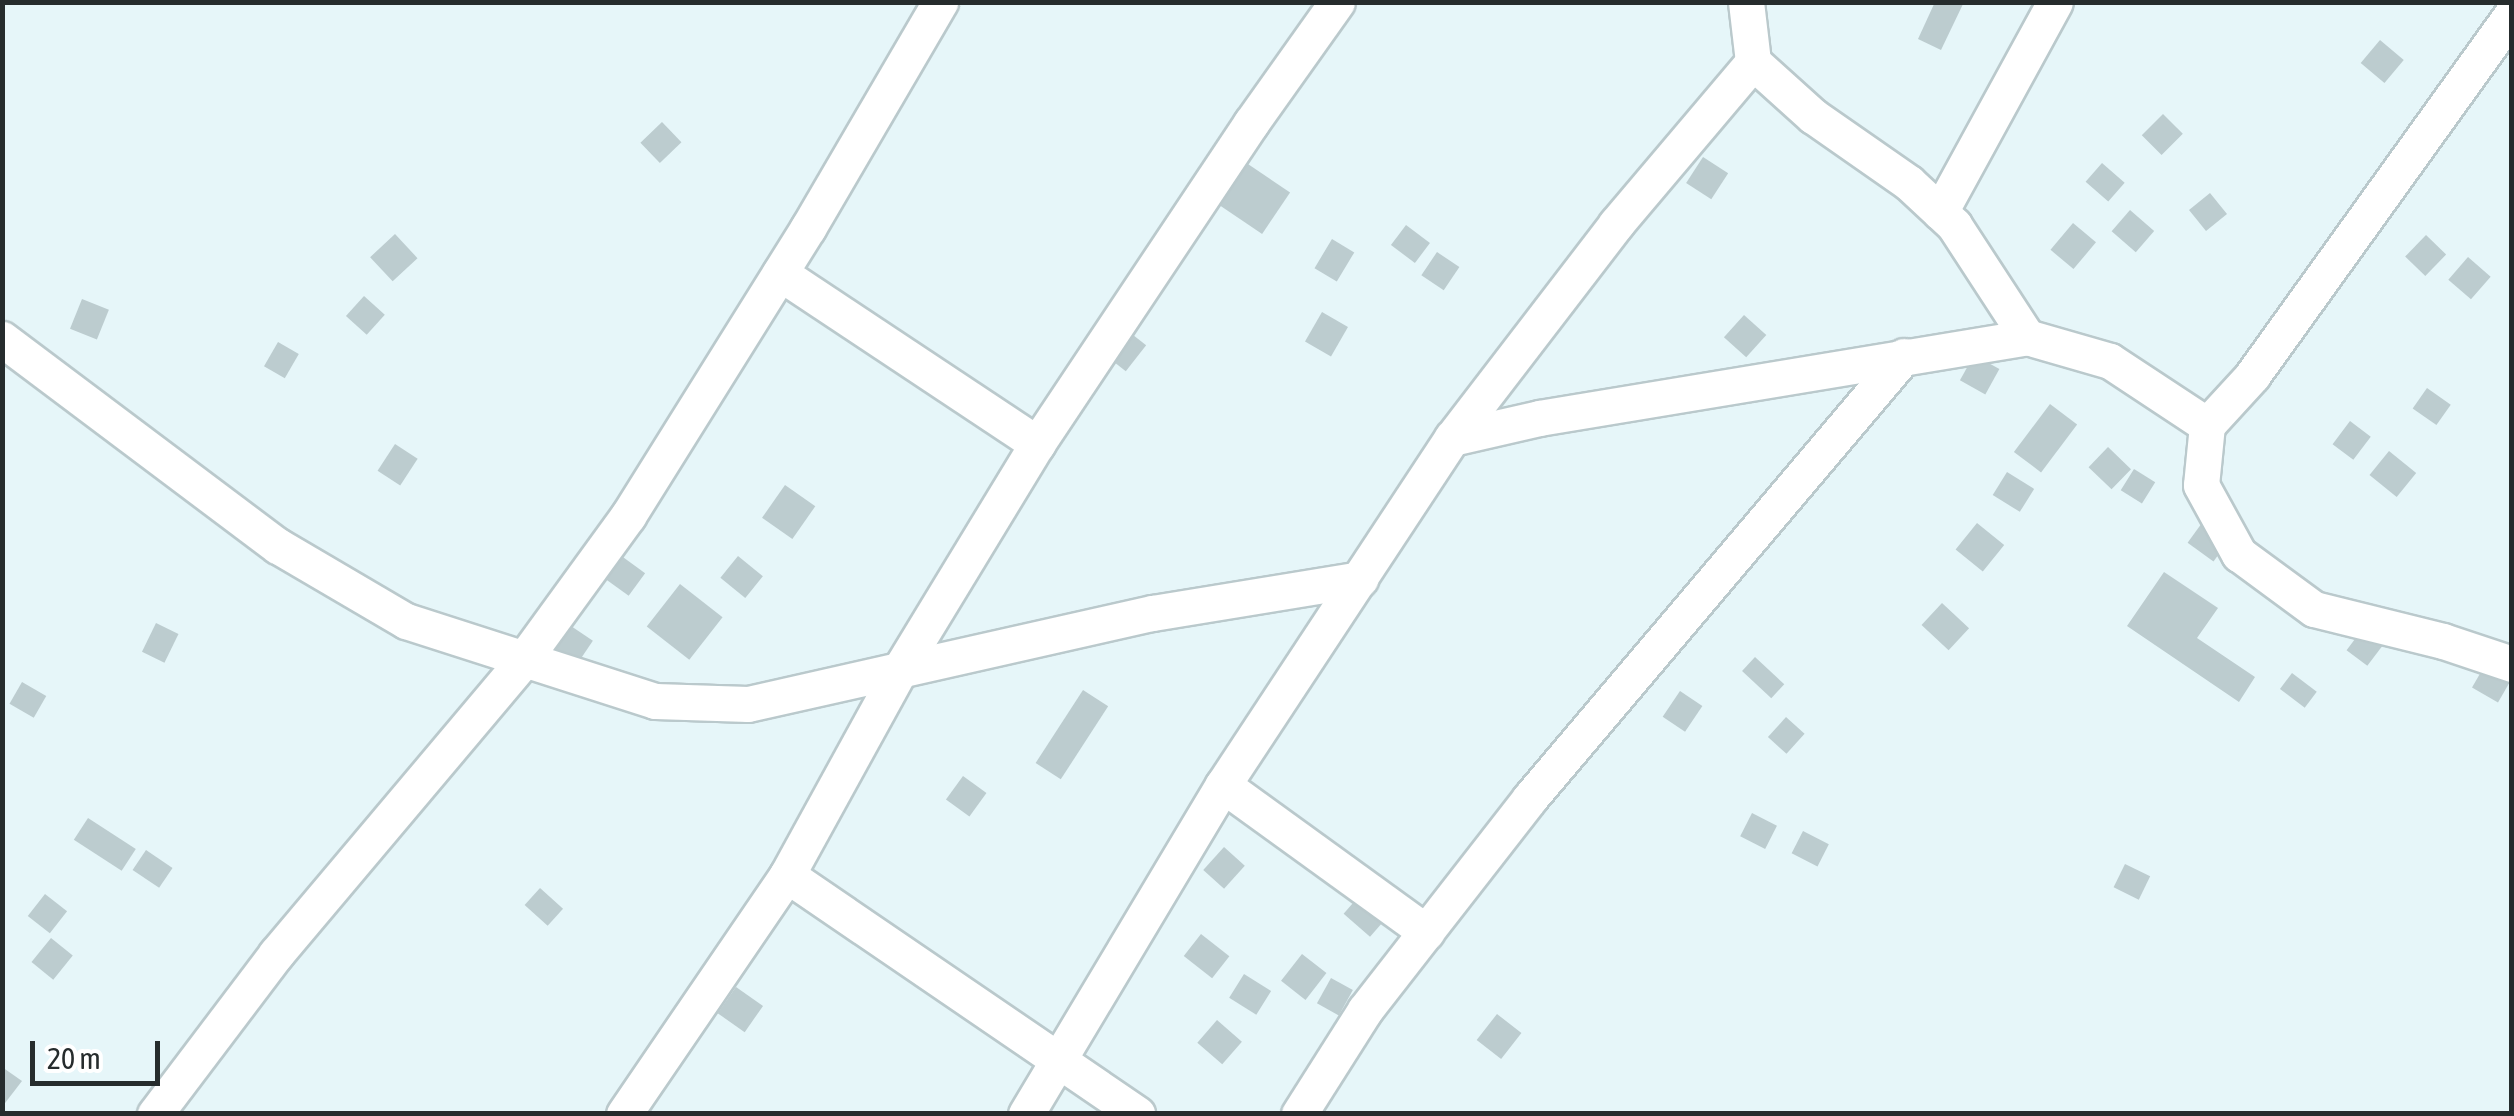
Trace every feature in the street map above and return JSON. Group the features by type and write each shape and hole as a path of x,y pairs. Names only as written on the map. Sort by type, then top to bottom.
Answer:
{"street":[{"path":"155,1114 348,864 524,659 628,516 780,273 940,2"},
{"path":"624,1114 787,875 899,671 1037,444 1251,123 1337,2"},
{"path":"1746,2 1753,62 1814,116 1909,183 1954,226 2027,337"},
{"path":"1940,212 2054,2"},
{"path":"2512,14 2253,375 2206,425 2201,485 2238,554 2314,609 2443,641 2512,664"},
{"path":"1026,1114 1223,785 1452,438 1616,224 1753,62"},
{"path":"780,273 1037,444"},
{"path":"1452,438 1538,418 2027,337 2110,361 2206,425"},
{"path":"2,339 278,546 406,621 654,701 748,704 1153,613 1360,579"},
{"path":"1299,1114 1365,1010 1530,798 1904,356"},
{"path":"1223,785 1426,932"},
{"path":"787,875 1137,1114"}],"building":[{"path":"1935,2 1964,2 1941,50 1918,39"},
{"path":"2380,40 2404,60 2384,83 2361,63"},
{"path":"2163,114 2183,134 2162,155 2142,135"},
{"path":"662,122 681,142 660,163 640,143"},
{"path":"1703,157 1728,173 1711,199 1686,183"},
{"path":"1242,160 1290,192 1262,234 1214,201"},
{"path":"2102,163 2125,183 2108,202 2086,182"},
{"path":"2210,193 2227,214 2206,231 2189,210"},
{"path":"2130,210 2154,231 2136,252 2112,231"},
{"path":"2073,223 2096,242 2073,269 2051,250"},
{"path":"1406,225 1430,243 1415,263 1391,245"},
{"path":"395,234 418,258 393,281 370,257"},
{"path":"2426,235 2446,254 2425,276 2405,257"},
{"path":"1332,239 1354,252 1337,282 1314,268"},
{"path":"1437,252 1459,267 1444,290 1421,275"},
{"path":"2468,257 2491,277 2471,299 2448,280"},
{"path":"364,296 385,315 367,335 346,316"},
{"path":"82,299 109,310 97,340 70,329"},
{"path":"1322,312 1348,327 1331,356 1305,341"},
{"path":"1744,315 1766,335 1746,357 1724,337"},
{"path":"1128,331 1146,345 1126,371 1108,357"},
{"path":"278,342 299,354 285,378 264,366"},
{"path":"1974,355 1999,369 1985,394 1960,380"},
{"path":"2427,388 2451,405 2436,425 2413,408"},
{"path":"2050,404 2077,424 2041,472 2014,452"},
{"path":"2350,421 2371,437 2353,460 2333,444"},
{"path":"395,444 418,459 400,486 378,471"},
{"path":"2108,447 2131,469 2112,489 2089,467"},
{"path":"2389,451 2416,473 2397,497 2369,475"},
{"path":"2134,469 2155,482 2142,503 2121,490"},
{"path":"2007,472 2034,489 2020,512 1993,495"},
{"path":"785,485 815,506 792,539 762,518"},
{"path":"2207,516 2233,535 2213,562 2188,543"},
{"path":"1977,523 2004,545 1983,571 1956,549"},
{"path":"616,552 645,573 629,596 600,575"},
{"path":"738,556 763,576 745,598 720,578"},
{"path":"2164,572 2218,608 2197,638 2255,677 2239,702 2127,626"},
{"path":"680,584 723,617 689,660 647,627"},
{"path":"1942,603 1969,628 1949,650 1922,625"},
{"path":"156,623 178,634 164,663 142,652"},
{"path":"568,624 593,641 575,667 550,651"},
{"path":"2364,627 2385,643 2367,666 2347,650"},
{"path":"1755,657 1784,684 1771,698 1742,671"},
{"path":"2485,665 2511,680 2498,703 2472,688"},
{"path":"2292,673 2317,692 2305,708 2280,689"},
{"path":"22,682 46,696 34,718 10,704"},
{"path":"1083,690 1108,706 1061,779 1036,763"},
{"path":"1680,691 1702,706 1685,732 1663,717"},
{"path":"1786,717 1805,734 1787,754 1768,737"},
{"path":"963,776 986,793 969,817 946,799"},
{"path":"1752,813 1777,826 1765,849 1740,836"},
{"path":"88,818 136,849 122,871 74,840"},
{"path":"1803,831 1829,844 1817,866 1792,853"},
{"path":"1224,847 1245,866 1224,889 1203,870"},
{"path":"146,850 173,868 159,888 133,870"},
{"path":"2125,864 2150,876 2139,900 2114,887"},
{"path":"540,888 563,909 548,926 525,905"},
{"path":"45,894 67,911 50,933 28,916"},
{"path":"1360,895 1386,918 1370,937 1344,914"},
{"path":"1201,934 1229,956 1212,978 1184,956"},
{"path":"51,938 73,956 53,980 31,962"},
{"path":"1302,954 1326,973 1305,1000 1281,981"},
{"path":"1244,974 1271,991 1256,1015 1229,998"},
{"path":"1331,978 1353,990 1339,1015 1317,1003"},
{"path":"736,987 763,1006 745,1032 718,1013"},
{"path":"1497,1014 1521,1033 1501,1059 1477,1040"},
{"path":"1217,1020 1242,1042 1222,1064 1197,1043"},
{"path":"2,1067 22,1081 2,1107"}]}
